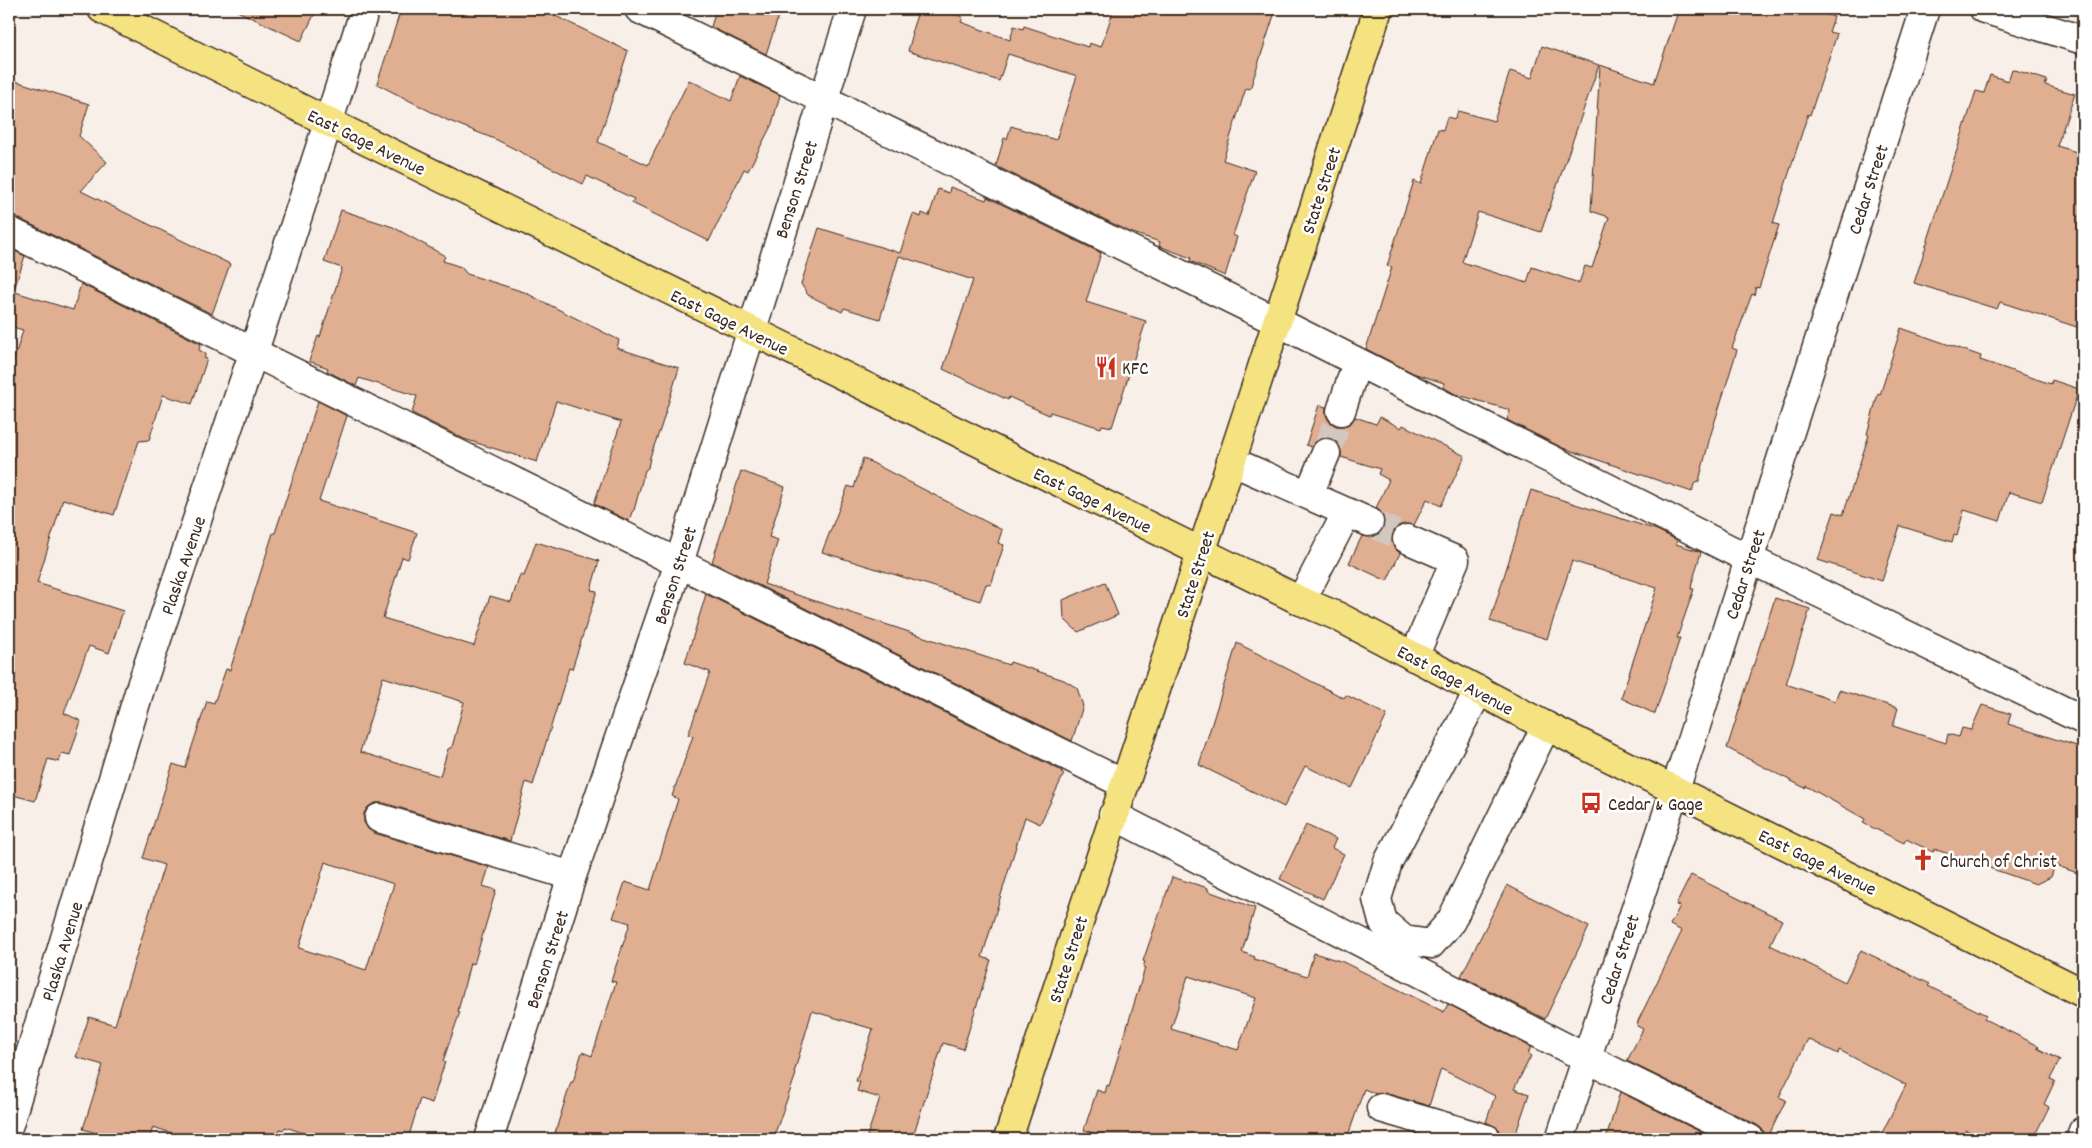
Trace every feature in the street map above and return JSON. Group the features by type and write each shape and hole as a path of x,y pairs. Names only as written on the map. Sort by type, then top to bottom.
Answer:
{"main road":[{"name":"East Gage Avenue","path":"102,9 750,331 1301,601 1337,616 1546,726 2083,993"},
{"name":"State Street","path":"1008,1139 1113,815 1278,322 1378,9"}],"street":[{"name":"Plaska Avenue","path":"9,1124 140,689 253,354 365,9"},
{"path":"639,9 1278,322 1748,559 2083,720"},
{"name":"Benson Street","path":"489,1139 572,876 679,563 852,9"},
{"name":"Cedar Street","path":"1560,1139 1925,9"},
{"path":"1984,9 2083,40"},
{"path":"9,231 253,354 1124,784"},
{"path":"1341,411 1356,362"},
{"path":"1309,494 1326,452"},
{"path":"1231,461 1358,517 1301,601"},
{"path":"1407,538 1455,560 1414,657"},
{"path":"1479,690 1388,862 1377,899 1383,922 1404,940 1431,944 1451,921 1546,726"},
{"path":"1113,815 1586,1058 1750,1139"},
{"path":"379,818 572,876"},
{"path":"1381,1108 1487,1139"},
{"path":"2080,1139 2083,1131"}],"building":[{"path":"233,9 317,9 301,41"},
{"path":"401,9 541,9 628,51 598,142 648,165 689,80 731,101 740,76 780,95 772,124 748,171 744,169 709,241 632,203 634,199 587,176 583,184 497,140 447,120 377,84"},
{"path":"716,9 781,9 766,54 711,27"},
{"path":"919,9 939,9 963,17 961,22 1010,40 1014,26 1023,29 1024,26 1088,47 1089,43 1101,47 1114,9 1276,9 1250,89 1246,88 1223,160 1255,171 1233,235 1237,237 1225,276 1190,261 1191,258 1159,246 1160,242 1130,232 996,166 1004,138 1007,139 1011,126 1056,140 1077,76 1008,54 999,81 908,51 913,33 911,33"},
{"path":"1679,9 1810,9 1834,17 1829,32 1837,34 1810,115 1808,114 1773,223 1779,225 1759,288 1756,287 1754,295 1752,294 1732,348 1737,350 1710,437 1699,481 1694,484 1692,492 1563,448 1507,420 1510,410 1455,394 1443,387 1444,383 1413,373 1366,349 1392,267 1387,266 1414,181 1421,184 1438,129 1443,130 1447,117 1455,119 1458,111 1494,121 1510,71 1532,78 1542,46 1599,65 1541,232 1478,212 1462,262 1527,283 1532,267 1579,283 1585,266 1592,268 1609,217 1591,211 1600,65 1654,83"},
{"path":"2012,69 2047,80 2045,85 2075,94 2057,146 2083,154 2083,329 2000,302 1997,309 1914,283 1976,91 1984,93 1990,75 2008,81"},
{"path":"9,79 89,104 79,136 107,162 81,191 230,264 212,314 9,215"},
{"path":"950,187 986,200 987,197 1101,253 1086,302 1146,321 1112,427 1102,425 1101,428 1050,412 1049,415 1009,397 1008,400 943,369 973,280 899,256 880,319 844,308 842,312 808,295 801,284 819,228 900,253 913,214 921,217 922,213 929,216 938,189 949,193"},
{"path":"341,210 393,227 445,256 443,261 461,267 467,274 524,292 619,340 617,348 679,368 648,468 645,470 629,521 594,504 621,422 556,401 537,462 464,439 412,413 417,396 359,378 356,386 327,371 328,368 309,361 318,336 320,337 342,268 324,262"},
{"path":"9,248 25,256 15,287 9,286"},
{"path":"81,284 201,344 199,350 206,354 204,358 207,359 192,404 163,395 149,440 139,441 114,515 63,499 37,583 123,611 109,653 89,646 64,713 81,721 70,755 62,753 59,762 48,759 35,801 9,794 9,376 23,330 9,326 9,290 73,310"},
{"path":"1901,328 1981,356 1980,360 2051,384 2052,380 2079,389 2042,502 2009,492 2000,521 1964,510 1957,536 1954,535 1952,542 1900,526 1882,581 1818,560 1834,512 1843,515 1869,435 1867,434 1878,394 1880,395"},
{"path":"318,401 347,416 319,501 417,533 408,559 402,557 383,618 474,646 490,596 511,602 520,575 524,576 536,542 599,561 591,590 597,591 572,669 569,668 533,785 526,782 510,841 384,803 375,803 368,807 364,813 364,822 368,829 374,833 489,867 483,886 496,890 474,964 470,963 458,1011 460,1012 443,1061 445,1062 432,1103 420,1099 408,1139 323,1139 285,1127 283,1130 280,1129 277,1139 190,1139 153,1127 149,1139 116,1139 83,1129 103,1065 76,1057 89,1017 115,1025 164,865 143,858 173,764 185,768 207,701 214,703 226,669 230,670 273,533 275,533","holes":["383,677 464,702 452,747 448,749 440,776 360,752","325,862 394,884 366,970 299,948"]},
{"path":"1319,405 1326,407 1326,415 1329,421 1336,426 1345,426 1351,423 1355,417 1376,424 1380,417 1401,428 1403,425 1465,456 1441,506 1427,499 1414,525 1405,524 1398,526 1393,532 1392,541 1394,548 1400,553 1387,581 1349,563 1362,536 1371,537 1379,534 1383,529 1384,520 1381,512 1376,508 1389,480 1378,474 1380,469 1341,457 1339,444 1332,438 1317,440 1311,447 1306,445"},
{"path":"863,458 1002,530 998,543 1004,545 991,585 986,584 980,601 822,552 848,486 854,488"},
{"path":"741,471 785,487 769,537 778,540 764,584 1009,665 1010,662 1064,680 1077,688 1083,706 1072,741 712,562"},
{"path":"1531,490 1657,530 1677,540 1676,544 1701,552 1692,583 1691,589 1694,589 1677,638 1680,638 1655,714 1621,698 1657,588 1572,561 1547,639 1490,621"},
{"path":"1105,582 1118,615 1078,632 1064,619 1063,600"},
{"path":"706,594 1062,771 1061,773 1064,774 1040,824 1025,817 982,957 991,960 963,1049 943,1043 912,1139 866,1139 880,1098 857,1091 860,1082 856,1081 873,1029 812,1011 794,1073 796,1074 773,1139 553,1139 582,1052 592,1056 616,982 611,981 630,923 613,918 625,882 650,890 678,799 672,796 693,736 688,735 710,672 685,663"},
{"path":"1775,598 1810,609 1786,684 1835,701 1839,690 1898,708 1893,726 1946,743 1948,734 1959,737 1962,728 1971,730 1982,705 2011,714 2008,724 2083,748 2083,875 2055,865 2051,877 2036,884 1934,849 1933,852 1906,839 1904,843 1863,823 1865,819 1806,786 1805,788 1727,748"},
{"path":"1237,643 1344,698 1346,695 1387,715 1352,788 1305,766 1284,807 1199,765"},
{"path":"1306,825 1336,839 1332,848 1344,854 1323,899 1280,879"},
{"path":"1691,875 1782,920 1770,945 1845,982 1861,950 1930,984 1928,986 1986,1015 1984,1019 2039,1046 2037,1048 2060,1060 2050,1079 2055,1081 2044,1104 2049,1107 2033,1139 1987,1139 1966,1130 1963,1139 1879,1139 1906,1085 1839,1050 1838,1054 1808,1039 1779,1097 1786,1100 1767,1139 1765,1139 1763,1130 1757,1125 1627,1061 1643,1029 1637,1026 1638,1021 1682,931 1670,925 1680,906 1676,905"},
{"path":"1172,877 1208,888 1208,891 1255,908 1242,952 1255,957 1254,959 1307,976 1314,953 1343,962 1444,1012 1448,1004 1531,1047 1528,1054 1531,1056 1514,1089 1529,1094 1514,1139 1502,1139 1499,1129 1486,1122 1495,1096 1441,1069 1429,1106 1385,1093 1376,1094 1364,1089 1347,1139 1113,1139 1084,1130 1097,1090 1105,1093 1107,1085 1109,1086 1145,968 1143,967 1145,962 1143,961","holes":["1188,976 1256,998 1238,1050 1171,1029"]},
{"path":"1507,885 1589,927 1545,1019 1461,976"},
{"path":"1620,1092 1715,1139 1606,1139"}],"tunnel":[{"path":"1326,453 1341,411"},
{"path":"1369,522 1407,539"}],"place":[{"name":"KFC","path":"1106,367"},
{"name":"Cedar & Gage","path":"1591,803"},
{"name":"Church of Christ","path":"1923,860"}]}
